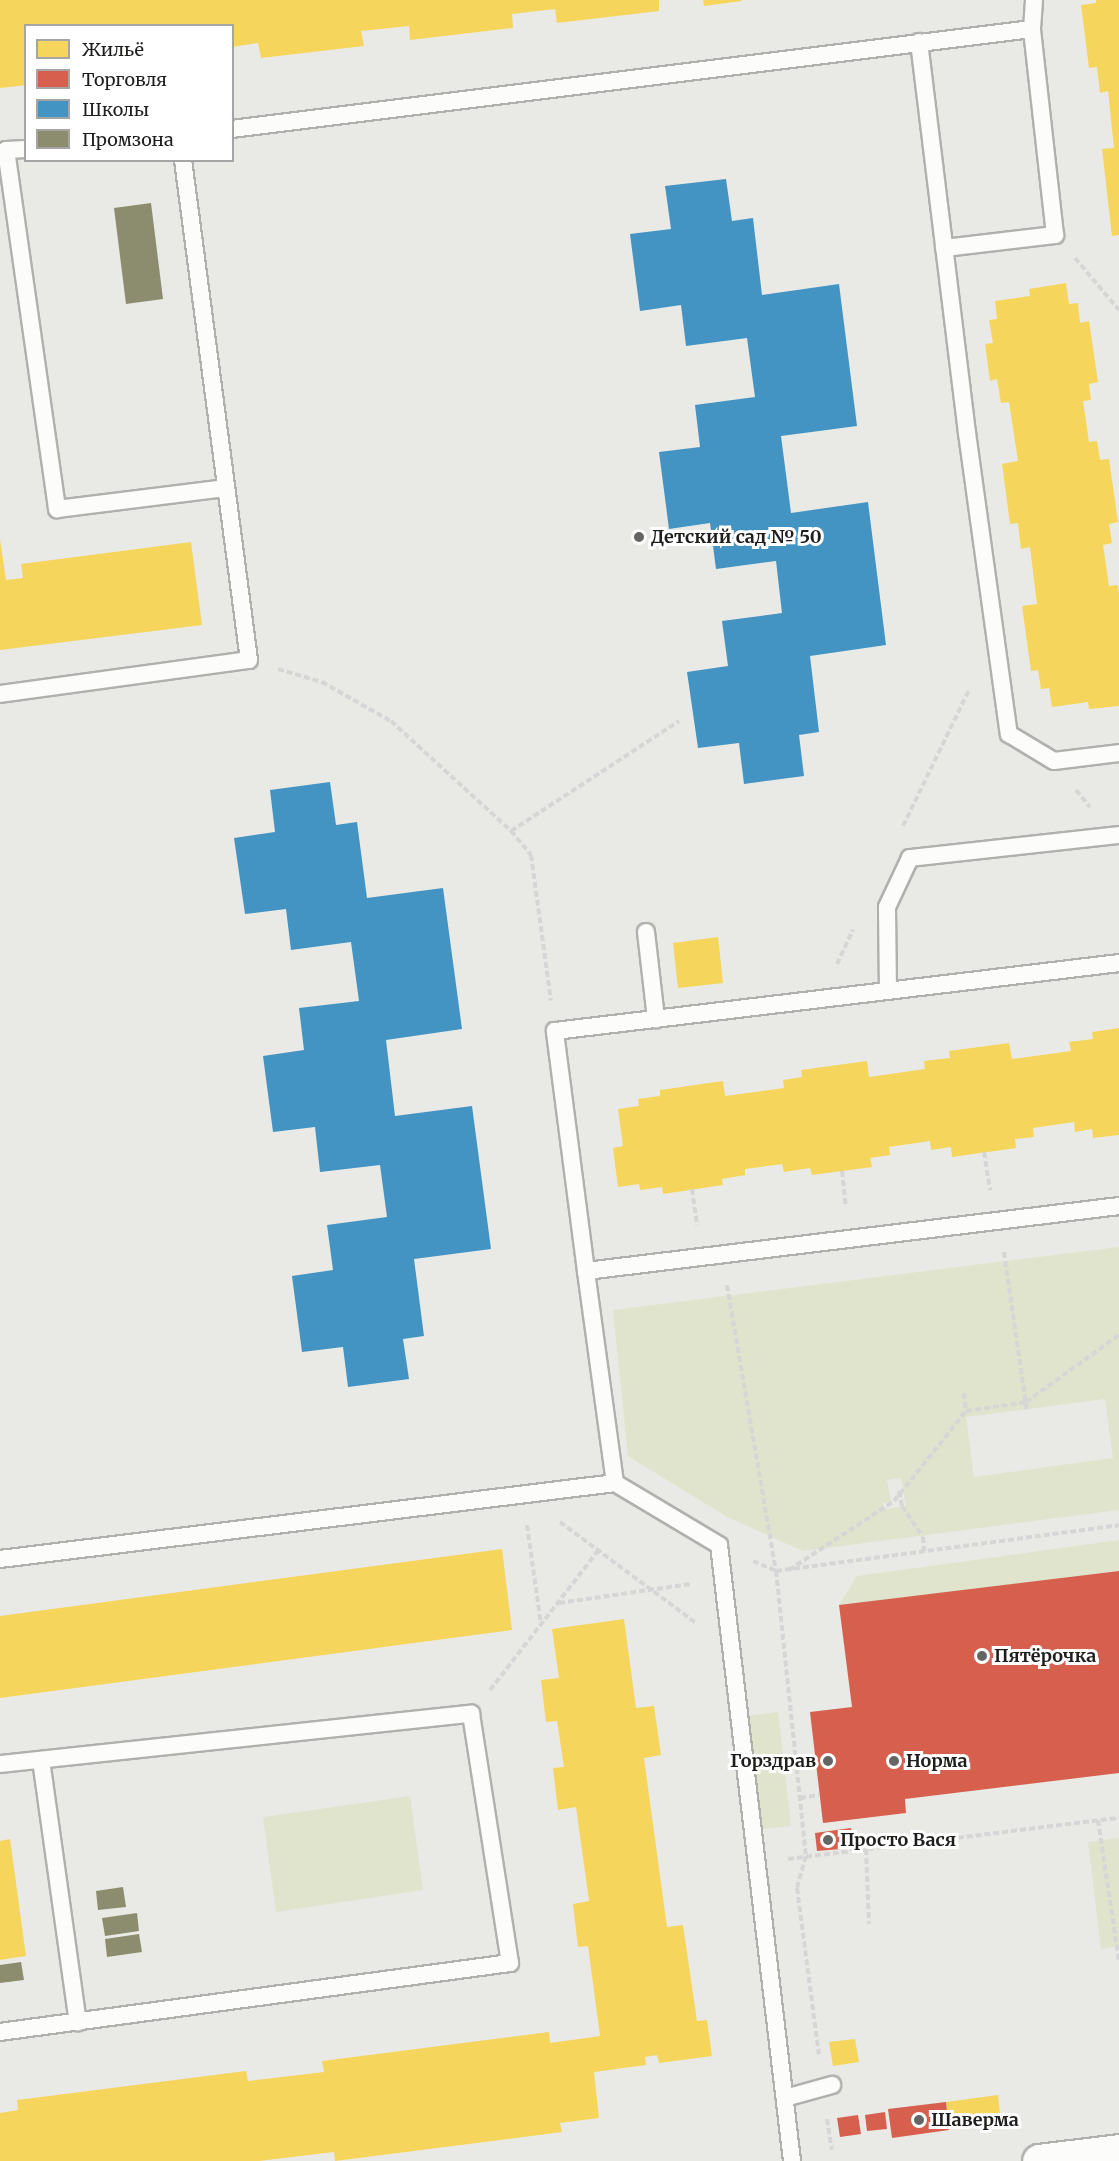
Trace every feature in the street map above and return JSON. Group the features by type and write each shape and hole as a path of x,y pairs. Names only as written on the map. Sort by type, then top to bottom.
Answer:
{"street":[{"path":"1039,2161 1119,2151"}],"lane":[{"path":"944,248 1054,235 1032,29 1034,0"},
{"path":"234,129 1032,29"},
{"path":"919,42 1009,734 1054,761 1119,753"},
{"path":"24,148 3,148 57,509 225,488"},
{"path":"0,694 249,660 183,162"},
{"path":"888,990 887,907 910,858 1115,834"},
{"path":"646,932 656,1019"},
{"path":"615,1483 555,1031 1119,963"},
{"path":"586,1270 1119,1206"},
{"path":"0,1559 615,1483 719,1545 792,2161"},
{"path":"0,1764 471,1714 510,1963 0,2032"},
{"path":"41,1760 78,2022"},
{"path":"785,2098 828,2087"}],"path":[{"path":"1054,235 1119,310"},
{"path":"898,838 996,635"},
{"path":"249,660 322,682 391,721 511,831 531,855 555,1031"},
{"path":"511,831 679,721"},
{"path":"1054,761 1115,834"},
{"path":"820,999 856,924"},
{"path":"984,1152 991,1195"},
{"path":"842,1171 847,1214"},
{"path":"692,1190 698,1233"},
{"path":"721,1254 776,1571 806,1856 797,1888 828,2087 832,2150"},
{"path":"1006,1261 1027,1411"},
{"path":"789,1570 884,1510 966,1411 1026,1402 1119,1335"},
{"path":"964,1393 966,1411"},
{"path":"899,1491 902,1506 923,1537 924,1551"},
{"path":"523,1494 731,1650"},
{"path":"523,1494 541,1625"},
{"path":"719,1545 776,1571 1119,1525"},
{"path":"471,1714 598,1551"},
{"path":"558,1603 723,1580"},
{"path":"800,1798 819,1795"},
{"path":"757,1863 1119,1818"},
{"path":"1098,1820 1119,1961"},
{"path":"866,1849 869,1924"}],"green space":[{"path":"1119,1247 1119,1510 803,1551 727,1517 628,1456 613,1310","holes":["1105,1399 1113,1458 974,1477 966,1417","901,1478 906,1506 884,1509 883,1503 891,1502 887,1480"]},
{"path":"1119,1540 1119,1571 839,1605 857,1576"},
{"path":"778,1712 791,1826 761,1829 747,1716"},
{"path":"410,1796 423,1890 276,1912 263,1817"},
{"path":"1119,1838 1119,1946 1101,1949 1088,1842"}],"building: Жильё":[{"path":"0,0 659,0 659,11 557,23 555,9 512,14 513,28 410,40 409,26 361,31 364,46 261,58 258,43 234,47 234,24 24,24 24,85 0,88"},
{"path":"703,0 741,0 742,1 704,6"},
{"path":"1096,0 1119,0 1119,235 1112,236 1102,149 1114,148 1108,91 1100,93 1097,67 1089,68 1081,5 1096,3"},
{"path":"1066,283 1069,304 1078,303 1080,323 1089,321 1098,382 1089,384 1091,400 1083,401 1089,442 1097,441 1100,460 1109,459 1118,522 1109,524 1112,543 1103,545 1109,586 1118,585 1119,594 1119,706 1089,709 1088,702 1052,707 1049,688 1041,689 1038,670 1031,671 1022,606 1037,604 1030,547 1021,549 1018,523 1010,524 1002,464 1018,461 1009,402 1001,403 997,379 990,381 985,344 993,343 989,320 997,319 995,301 1030,296 1029,289"},
{"path":"0,539 6,580 23,578 21,564 191,542 202,625 0,650"},
{"path":"718,937 723,983 678,988 673,943"},
{"path":"1119,1028 1119,1135 1093,1138 1092,1129 1075,1132 1074,1122 1033,1128 1034,1137 1015,1139 1016,1148 952,1157 951,1147 931,1150 930,1141 889,1147 890,1155 870,1158 872,1167 812,1175 810,1168 784,1172 782,1164 745,1169 745,1175 722,1179 723,1185 663,1194 662,1187 640,1190 639,1184 618,1187 613,1148 623,1146 618,1109 639,1106 638,1099 660,1096 660,1090 723,1081 725,1096 784,1088 783,1080 802,1077 801,1070 867,1061 869,1077 925,1069 924,1061 950,1058 949,1051 1009,1043 1012,1059 1071,1051 1069,1042 1093,1039 1092,1032"},
{"path":"502,1549 512,1630 0,1698 0,1616"},
{"path":"624,1619 636,1708 654,1706 661,1755 644,1758 667,1927 683,1925 697,2021 707,2020 712,2056 659,2063 657,2055 645,2057 646,2065 594,2072 599,2118 560,2123 562,2132 335,2161 334,2152 259,2161 0,2161 0,2113 18,2110 17,2100 246,2071 248,2081 324,2072 322,2061 549,2032 550,2043 600,2036 588,1946 578,1947 573,1904 589,1901 576,1807 558,1810 553,1768 564,1767 557,1721 546,1722 541,1680 559,1678 552,1629"},
{"path":"10,1839 26,1956 0,1960 0,1841"},
{"path":"855,2039 859,2062 833,2066 829,2042"},
{"path":"998,2095 1001,2123 949,2129 946,2102"}],"building: Торговля":[{"name":"Пятёрочка","path":"1119,1571 1119,1773 905,1799 906,1813 823,1823 810,1712 852,1707 839,1605"},
{"path":"851,1828 853,1848 817,1851 815,1833"},
{"name":"Шаверма","path":"946,2102 949,2130 892,2138 888,2109"},
{"path":"885,2112 887,2129 867,2131 865,2115"},
{"path":"858,2115 861,2134 840,2137 837,2118"}],"building: Школы":[{"path":"726,179 732,221 753,218 762,295 839,284 857,426 781,436 791,513 868,502 886,645 810,656 819,732 799,735 804,776 744,784 739,743 698,748 687,672 728,666 722,621 782,613 776,561 716,569 710,523 669,529 659,452 700,447 695,405 755,397 747,338 686,346 681,305 640,311 630,234 671,229 665,186"},
{"path":"330,782 336,825 357,822 367,898 443,888 462,1029 386,1040 395,1116 472,1106 491,1249 414,1259 424,1336 403,1339 409,1379 348,1387 343,1347 302,1352 292,1276 333,1270 327,1225 387,1217 380,1165 320,1172 315,1127 273,1132 263,1056 304,1050 299,1008 359,1001 351,942 291,950 286,909 245,914 234,838 275,832 270,790"}],"building: Промзона":[{"path":"151,203 163,299 126,304 114,208"},
{"path":"123,1887 126,1907 98,1910 96,1891"},
{"path":"137,1913 139,1931 105,1936 102,1918"},
{"path":"139,1934 142,1952 107,1957 105,1939"},
{"path":"21,1962 24,1980 0,1983 0,1965"}],"place":[{"name":"Детский сад № 50","path":"639,537"},
{"name":"Пятёрочка","path":"982,1656"},
{"name":"Горздрав","path":"828,1761"},
{"name":"Норма","path":"894,1761"},
{"name":"Просто Вася","path":"828,1840"},
{"name":"Шаверма","path":"919,2120"}]}
